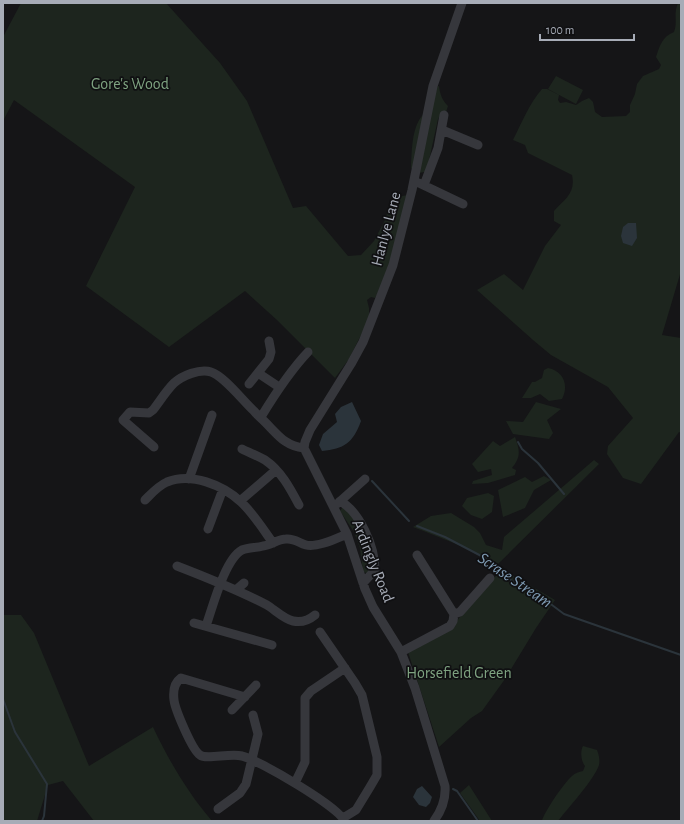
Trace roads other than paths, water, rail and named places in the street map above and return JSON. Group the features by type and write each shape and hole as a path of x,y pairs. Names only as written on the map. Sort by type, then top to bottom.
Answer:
{"street":[{"name":"Hanlye Lane","path":"304,448 310,430 351,364 371,324 393,265 406,218 432,86 462,3"},
{"path":"424,186 438,148 444,115"},
{"path":"442,130 478,145"},
{"path":"414,181 462,204"},
{"path":"249,384 268,359 271,352 269,341"},
{"path":"260,417 294,366 308,352"},
{"path":"154,447 124,420 130,412 149,413 173,384 187,375 197,372 210,371 223,381 282,440 295,447 304,448"},
{"path":"258,373 279,387"},
{"path":"189,479 212,415"},
{"name":"Ardingly Road","path":"304,448 337,503 362,583 373,607 401,652 415,688 445,786 446,795 444,803 434,821"},
{"path":"242,449 264,459 276,470 289,486 299,505"},
{"path":"240,501 276,470"},
{"path":"145,500 154,490 167,482 189,479 211,484 223,489 240,501 273,543"},
{"path":"337,503 365,479"},
{"path":"208,529 223,489"},
{"path":"337,503 348,506 360,522 374,556 375,570 362,583"},
{"path":"206,626 229,564 236,554 246,549 263,546 288,538 305,545 314,546 347,534"},
{"path":"401,652 450,626 454,614 417,555"},
{"path":"177,566 236,590 268,606 287,619 294,621 307,621 316,615"},
{"path":"454,614 460,612 490,578"},
{"path":"236,590 244,583"},
{"path":"194,623 272,645"},
{"path":"245,697 181,678 177,681 174,691 174,702 196,752 206,758 230,754 252,759 295,783 335,810 343,819 356,810 377,775 377,757 362,695 320,632"},
{"path":"295,783 305,762 305,698 312,691 345,668"},
{"path":"232,710 256,685"},
{"path":"218,809 240,793 246,784 258,734 253,715"}],"waterway":[{"path":"518,442 522,449 538,463 564,494"},
{"name":"Scrase Stream","path":"372,481 409,521"},
{"name":"Scrase Stream","path":"417,526 445,537 487,559 503,576 540,596 564,614 681,655"},
{"path":"3,699 15,732 47,784 44,816 42,821"},
{"path":"453,789 457,791 478,821"}],"park label":[{"name":"Gore's Wood","path":"130,84"},
{"name":"Horsefield Green","path":"459,673"}]}
